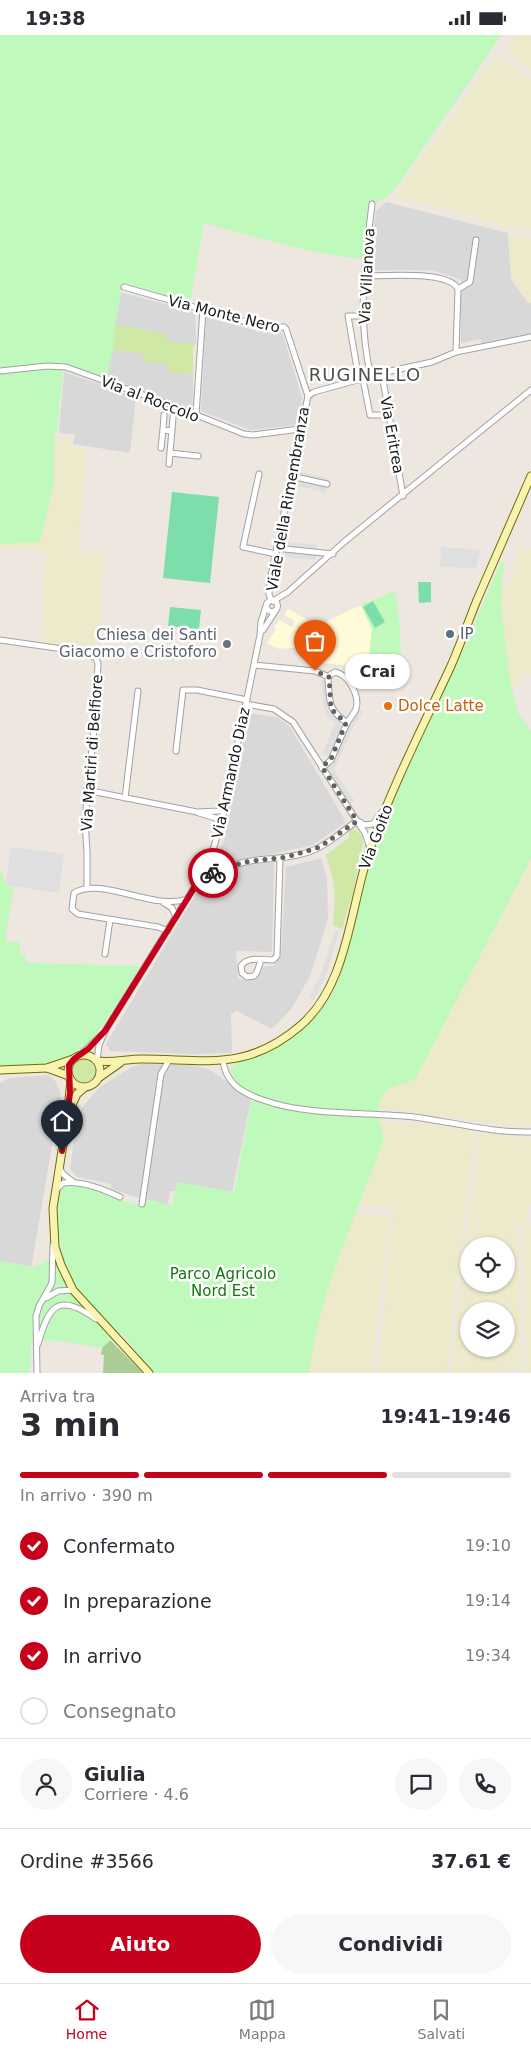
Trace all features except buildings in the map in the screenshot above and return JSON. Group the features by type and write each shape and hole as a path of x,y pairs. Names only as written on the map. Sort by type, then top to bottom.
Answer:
{"street":[{"name":"Via Villanova","path":"371,377 363,316 364,276 372,204"},
{"path":"458,289 470,282 476,240"},
{"path":"364,276 434,277 454,283 458,289 456,352"},
{"name":"Via Monte Nero","path":"124,287 260,326 284,327 308,396"},
{"path":"196,415 203,309"},
{"path":"363,316 348,316 370,415 389,415"},
{"path":"308,396 314,392 432,363 456,352 531,337"},
{"name":"Via al Roccolo","path":"0,371 47,366 66,367 174,406 233,430 253,435 300,429"},
{"name":"Via Eritrea","path":"382,374 403,496"},
{"name":"Via Armando Diaz","path":"97,1061 99,1045 105,1031 204,872 216,843 262,622 271,602 288,592 333,554 344,542 403,496 531,390"},
{"name":"Viale della Rimembranza","path":"271,602 269,593 276,554 308,396"},
{"path":"168,463 174,406"},
{"path":"160,449 164,415"},
{"path":"163,431 172,431"},
{"path":"170,453 198,456"},
{"path":"259,474 243,547 276,554"},
{"path":"291,476 327,484"},
{"name":"Via Goito","path":"97,1061 154,1059 223,1060 248,1056 277,1043 300,1026 318,1007 326,996 338,965 361,875 370,849 531,476"},
{"path":"285,549 333,554"},
{"name":"Via Armando Diaz","path":"260,635 265,624 288,592"},
{"path":"271,602 276,602 276,609 269,611 267,608 271,602"},
{"name":"Via Martiri di Belfiore","path":"0,640 84,653 96,658 98,664 95,710 86,791 87,887"},
{"path":"254,665 315,671 329,677"},
{"path":"322,767 331,759 346,723 356,707 354,690 340,673 333,673 329,677"},
{"path":"329,677 331,709 346,723"},
{"path":"176,751 183,691 197,690 274,709 288,717 302,734 357,821 370,849"},
{"path":"125,798 138,691"},
{"path":"86,791 197,812 222,820"},
{"path":"197,812 218,811 224,807"},
{"path":"357,821 364,825 373,824 387,807"},
{"path":"204,872 214,873 244,862 280,859 320,847 357,821"},
{"path":"261,960 272,960 277,956 280,859"},
{"path":"168,931 158,927 78,914 72,909 74,893 87,887 161,902 180,902 188,899"},
{"path":"161,902 172,908 176,917"},
{"path":"105,954 110,920"},
{"name":"Via Armando Diaz","path":"77,1057 105,1031"},
{"path":"0,1071 47,1067 77,1057 90,1056 97,1061 100,1068 100,1077 94,1084 85,1087 77,1094 67,1119"},
{"path":"37,1373 36,1317 53,1279 53,1217 67,1119 69,1066 77,1057"},
{"path":"142,1204 161,1074 159,1065 154,1059"},
{"path":"161,1074 169,1060"},
{"path":"223,1060 225,1075 232,1083 251,1095 274,1104 318,1110 412,1117 499,1130 531,1132"},
{"name":"Via Goito","path":"100,1077 124,1061"},
{"path":"47,1067 70,1078 77,1085 85,1087"},
{"path":"59,1167 66,1177 73,1182"},
{"path":"56,1191 63,1183 73,1182 105,1190 120,1197"},
{"path":"53,1237 60,1265 73,1290 149,1373"},
{"path":"44,1300 58,1291 73,1290"},
{"path":"37,1349 45,1321 58,1306 66,1304 75,1306 106,1325"}],"shaded area":[{"path":"386,202 508,233 511,279 528,303 531,303 531,334 482,344 481,339 461,343 461,280 432,270 368,270 376,211"},
{"path":"119,292 195,312 196,344 166,342 167,334 114,324"},
{"path":"206,317 264,333 282,332 302,398 298,425 250,430 201,411"},
{"path":"111,350 144,353 144,362 168,364 169,372 193,374 193,405 188,407 107,378"},
{"path":"64,372 136,397 130,453 73,444 75,434 59,433"},
{"path":"299,472 329,478 326,492 296,486"},
{"path":"286,542 317,545 316,560 284,557"},
{"path":"441,547 481,550 476,568 440,567"},
{"path":"361,605 372,629 368,668 323,663 327,621"},
{"path":"288,609 312,622 312,627 301,647 279,649 267,643 276,629 274,628 279,620 292,627 295,621 284,615"},
{"path":"321,680 326,680 327,709 340,721 341,726 328,756 323,753 335,723 326,715"},
{"path":"357,710 363,711 352,729 334,770 354,800 349,804 327,768 337,752"},
{"path":"249,713 279,718 290,727 346,822 313,845 245,858 217,869 214,863 224,840"},
{"path":"11,847 64,854 59,893 6,885"},
{"path":"321,858 327,879 328,919 310,976 292,1008 272,1029 237,1011 231,1014 232,1053 194,1054 110,1051 106,1044 206,877 211,878 245,865 274,863 272,952 236,951 238,979 250,980 264,966 274,966 281,955 286,867"},
{"path":"335,930 339,931 327,973 314,1000 309,998 322,971"},
{"path":"140,1064 190,1065 209,1069 251,1099 232,1193 170,1191 167,1207 111,1189 111,1184 77,1177 70,1169 77,1119 84,1105 98,1089 131,1067"},
{"path":"49,1075 56,1082 61,1093 31,1269 0,1262 0,1083 9,1078"}],"green space":[{"path":"0,35 501,35 401,181 383,199 374,203 368,203 364,259 303,249 204,223 190,304 122,288 113,349 106,380 65,367 63,371 57,430 54,437 54,482 40,542 0,544"},
{"path":"518,35 531,35 531,70 505,52"},
{"path":"495,54 531,79 531,231 512,228 395,196"},
{"path":"508,233 531,238 531,303 528,303 511,279"},
{"path":"114,324 167,334 167,342 196,344 193,347 193,374 169,372 168,364 144,362 143,353 111,350"},
{"path":"70,437 71,446 86,449 78,551 104,551 98,650 41,643 45,550 0,550 0,445"},
{"path":"172,492 219,497 210,583 163,578"},
{"path":"519,548 531,550 531,674 525,674 516,688 510,688 494,582 510,582"},
{"name":"Parco Agricolo Nord Est","path":"501,561 505,564 502,577 501,606 510,681 518,713 531,731 531,859 415,1079 389,1090 380,1101 378,1120 383,1132 383,1142 329,1285 314,1343 309,1373 154,1373 120,1332 102,1348 62,1341 31,1340 30,1373 0,1373 0,1261 35,1267 62,1252 57,1210 63,1185 83,1185 116,1197 116,1199 138,1205 140,1197 172,1206 177,1182 234,1192 253,1093 235,1080 231,1073 231,1068 242,1061 265,1054 305,1027 324,1006 333,991 346,956 370,862 388,813 454,666 462,653"},
{"path":"418,582 431,582 431,602 419,603"},
{"path":"395,591 400,625 401,671 368,668 372,629 361,605"},
{"path":"373,601 385,622 375,628 363,607"},
{"path":"170,607 201,610 199,629 168,626"},
{"path":"354,828 362,836 363,844 353,892 342,929 333,925 334,890 332,874 326,855 350,837 348,831"},
{"path":"521,855 531,861 531,1126 519,1127 397,1110 314,1105 285,1050"},
{"path":"0,868 7,887 14,887 6,933 7,942 20,942 20,955 26,955 25,960 28,963 140,966 116,1007 96,1035 72,1055 51,1063 0,1067"},
{"path":"78,1059 88,1059 95,1066 95,1076 88,1083 78,1083 71,1076 71,1066"},
{"path":"353,1118 475,1130 463,1237 460,1237 460,1260 447,1373 378,1373 393,1209 342,1205"},
{"path":"479,1133 531,1138 531,1202 527,1223 518,1224 522,1368 490,1373 450,1373 460,1290 460,1292 515,1292 515,1237 466,1237"},
{"path":"176,1192 390,1216 372,1373 220,1373"},
{"path":"531,1221 531,1373 517,1373 526,1371 522,1227 530,1225"},
{"path":"105,1335 143,1373 103,1373 104,1355 101,1354"}],"way so far":[{"path":"213,873 244,862 280,859 301,854 320,847 357,821 322,767 331,759 346,723 331,709 329,677 315,671"}],"place":[{"name":"IP","path":"450,634"},
{"name":"Chiesa dei Santi Giacomo e Cristoforo","path":"227,644"},
{"name":"Crai","path":"315,671"},
{"name":"Dolce Latte","path":"388,706"}],"district":[{"name":"RUGINELLO","path":"365,375"}],"route":[{"path":"62,1151 71,1080 68,1070 72,1060 88,1049 105,1031 204,872 213,873"}]}
